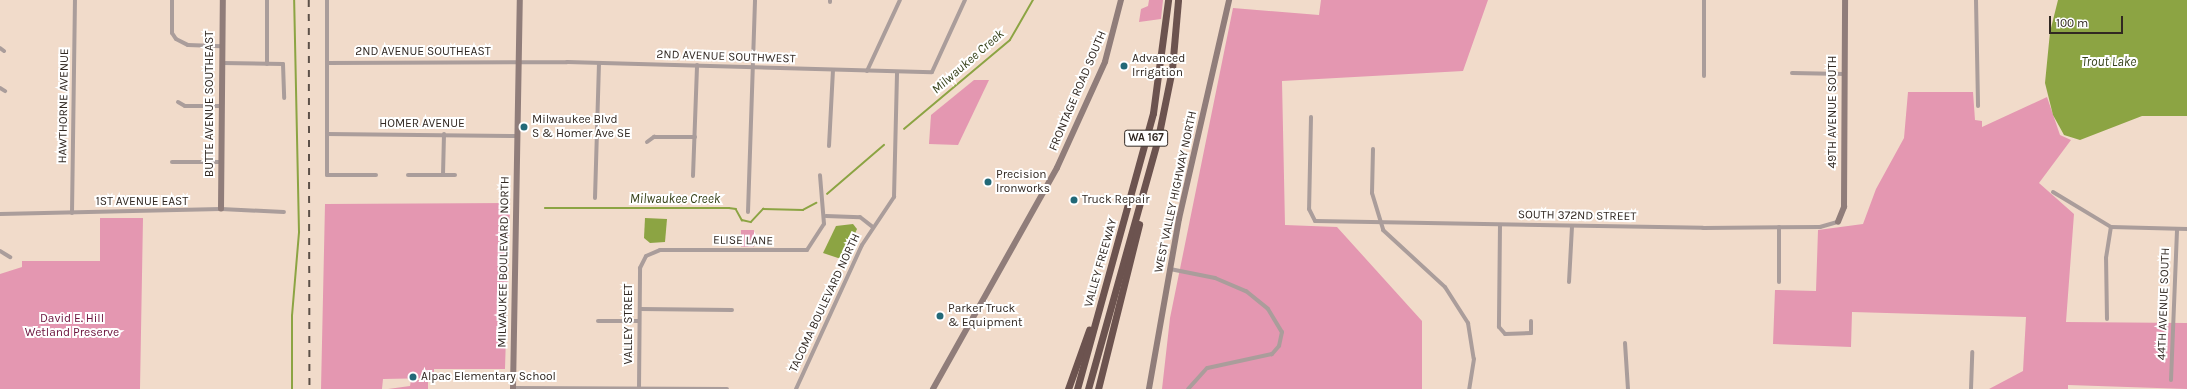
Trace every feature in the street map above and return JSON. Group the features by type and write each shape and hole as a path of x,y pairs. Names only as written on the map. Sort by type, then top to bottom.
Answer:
{"highway":[{"name":"VALLEY FREEWAY","path":"1077,389 1153,113 1168,0"},
{"name":"VALLEY FREEWAY","path":"1088,389 1143,196 1169,91 1178,0"},
{"path":"1098,389 1138,230 1143,196"},
{"path":"1068,389 1109,273"}],"street":[{"name":"HAWTHORNE AVENUE","path":"72,213 75,0"},
{"path":"172,0 172,33 176,39 188,45 222,46"},
{"name":"BUTTE AVENUE SOUTHEAST","path":"221,209 223,0"},
{"path":"267,0 267,64"},
{"path":"327,0 327,175 376,175"},
{"name":"MILWAUKEE BOULEVARD NORTH","path":"513,388 520,0"},
{"path":"748,212 755,0"},
{"path":"867,71 900,0"},
{"name":"2ND AVENUE SOUTHWEST","path":"519,61 932,72 966,0"},
{"name":"FRONTAGE ROAD SOUTH","path":"933,389 985,292 1057,168 1105,62 1121,0"},
{"name":"WEST VALLEY HIGHWAY NORTH","path":"1149,389 1170,269 1229,0"},
{"path":"1704,0 1704,76"},
{"name":"49TH AVENUE SOUTH","path":"1838,222 1844,207 1845,0"},
{"path":"1976,0 1978,106"},
{"path":"0,48 4,51"},
{"name":"2ND AVENUE SOUTHEAST","path":"327,62 519,61"},
{"path":"222,63 283,64 284,98"},
{"path":"595,198 599,63"},
{"path":"693,176 697,66"},
{"path":"829,146 833,70"},
{"name":"TACOMA BOULEVARD NORTH","path":"796,389 873,226 894,197 897,72"},
{"path":"1792,73 1844,74"},
{"path":"0,88 5,91"},
{"path":"178,102 185,106 221,106"},
{"name":"SOUTH 372ND STREET","path":"1311,117 1310,209 1315,221 1572,227 1820,227 1838,222"},
{"name":"HOMER AVENUE","path":"327,134 444,134 518,136"},
{"path":"443,175 444,134"},
{"path":"646,142 654,136 695,137"},
{"path":"1372,149 1372,193 1380,222 1389,238 1445,287 1462,310 1473,348 1469,389"},
{"path":"172,162 221,162"},
{"path":"408,175 455,175"},
{"path":"820,175 826,216 860,217 873,226"},
{"path":"2053,192 2111,227 2187,229"},
{"name":"1ST AVENUE EAST","path":"0,214 221,209 284,212"},
{"name":"ELISE LANE","path":"642,260 650,253 660,250 802,252 811,248 818,239 826,216"},
{"path":"1500,225 1499,327 1505,334 1531,333 1531,321"},
{"path":"1779,226 1779,282"},
{"path":"1569,282 1572,227"},
{"path":"2107,319 2106,258 2111,227"},
{"name":"44TH AVENUE SOUTH","path":"2171,380 2177,229"},
{"path":"0,251 10,257"},
{"name":"VALLEY STREET","path":"639,389 639,321 642,260"},
{"path":"1170,269 1215,278 1246,291 1268,309 1282,332 1281,343 1272,354 1207,368 1188,389"},
{"path":"640,310 732,310"},
{"path":"598,321 639,321"},
{"path":"1625,343 1628,389"},
{"path":"1971,389 1972,352"},
{"path":"513,388 727,389"}],"green space":[{"path":"1149,0 1163,0 1161,19 1139,22 1141,9 1148,6"},
{"path":"1321,0 1488,0 1463,71 1282,81 1285,225 1337,227 1422,321 1422,389 1162,389 1170,318 1233,8 1319,15"},
{"path":"974,80 989,80 958,145 929,144 931,115"},
{"path":"1908,92 1973,92 1975,120 1982,121 1982,127 2047,97 2060,135 2071,140 2039,183 2074,214 2066,322 2187,323 2187,389 2068,385 2068,389 1989,389 2023,371 2026,317 1852,312 1851,347 1773,344 1775,290 1816,291 1818,230 1863,224 1876,189 1904,138"},
{"path":"510,203 505,369 434,369 434,378 383,379 382,389 321,389 325,204"},
{"name":"David E. Hill Wetland Preserve","path":"100,218 143,218 140,389 0,389 0,274 22,267 22,261 100,261"},
{"path":"741,230 754,230 754,247 741,247"},
{"path":"411,380 428,380 428,389 388,389 410,386"}],"water":[{"name":"Trout Lake","path":"2058,0 2187,0 2187,116 2142,116 2080,140 2064,135 2053,115 2045,83 2050,32"},
{"path":"645,218 667,219 665,242 650,243 644,238"},
{"path":"853,224 857,229 845,256 841,259 823,253 836,226"}],"waterway":[{"path":"292,389 292,316 299,232 294,0"},
{"name":"Milwaukee Creek","path":"904,129 1010,40 1033,0"},
{"name":"Milwaukee Creek","path":"827,194 884,145"},
{"name":"Milwaukee Creek","path":"545,208 729,208 736,209 742,220 751,222 763,209 803,210 816,203"}],"railway":[{"path":"309,0 310,389"}],"place":[{"name":"Advanced Irrigation","path":"1124,66"},
{"name":"Milwaukee Blvd S & Homer Ave SE","path":"524,127"},
{"name":"Precision Ironworks","path":"988,182"},
{"name":"Truck Repair","path":"1074,200"},
{"name":"Parker Truck & Equipment","path":"940,316"},
{"name":"Alpac Elementary School","path":"413,377"}]}
